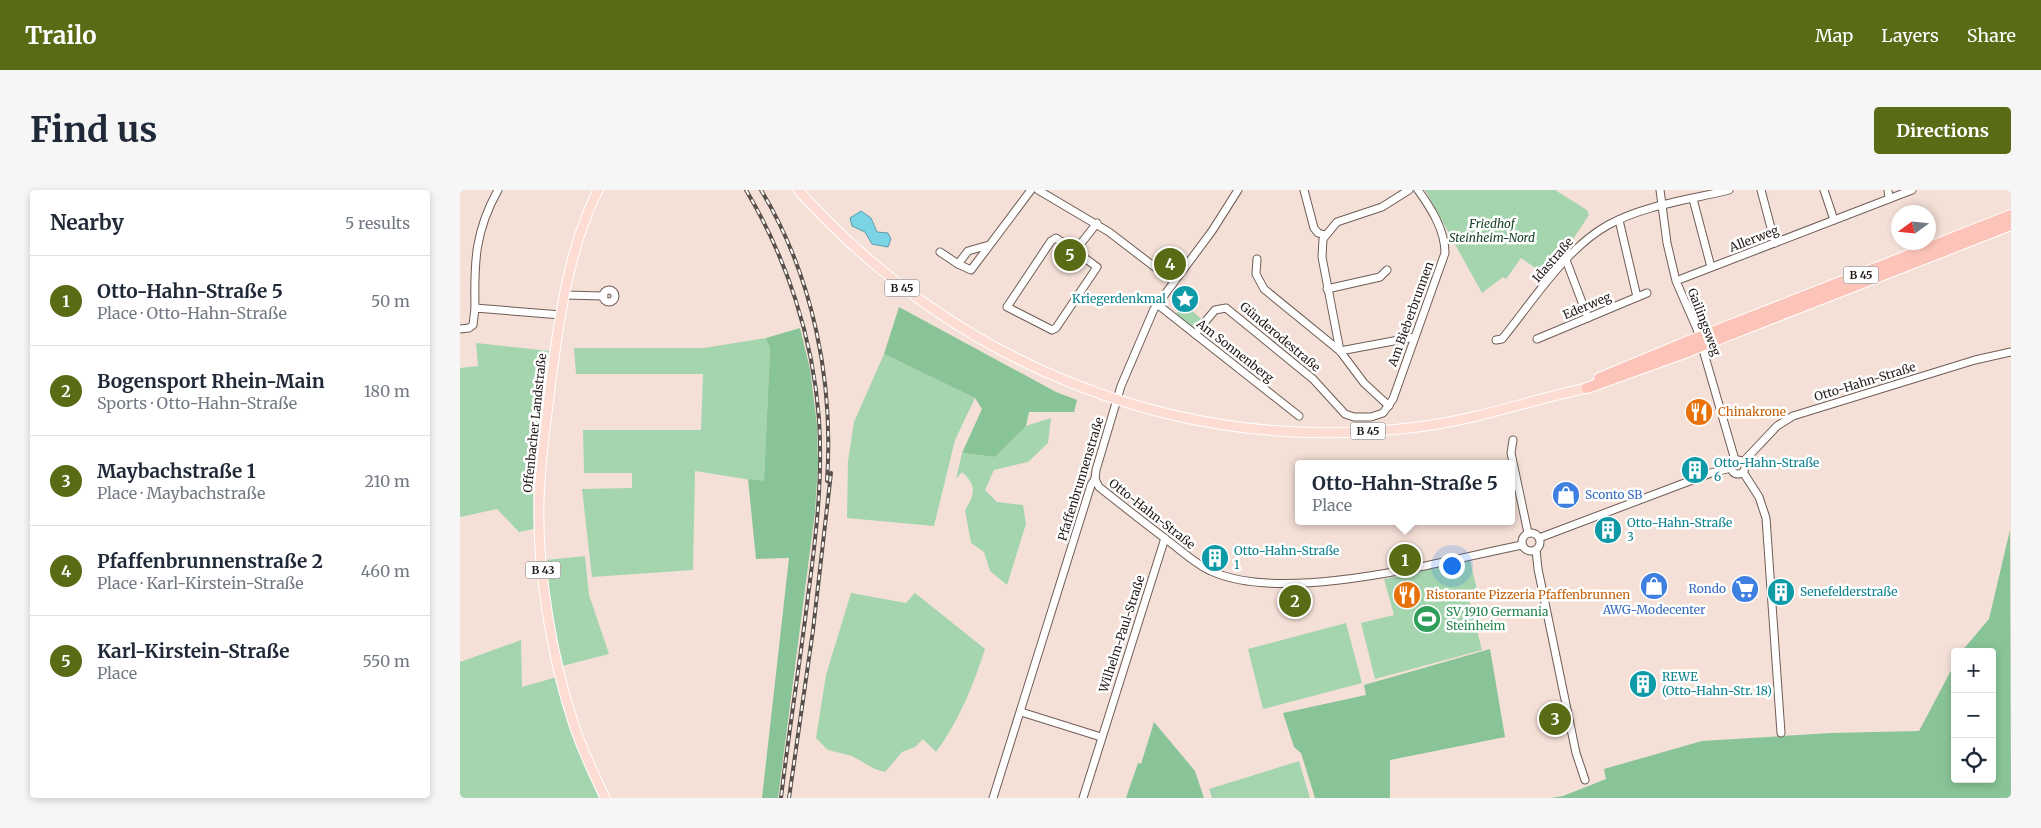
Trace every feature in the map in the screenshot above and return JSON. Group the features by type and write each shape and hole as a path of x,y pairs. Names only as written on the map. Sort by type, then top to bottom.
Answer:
{"highway":[{"name":"B 45","path":"1712,337 2011,215"},
{"name":"B 45","path":"1586,386 2011,226"}],"main road":[{"name":"Offenbacher Landstraße","path":"598,190 581,230 561,316 541,467 539,522 552,634 569,710 605,798"},
{"name":"B 45","path":"798,190 837,231 880,270 952,322 1024,362 1116,400 1212,423 1282,430 1337,432 1419,427 1486,414 1586,386"}],"street":[{"path":"460,329 469,328 473,325 475,257 486,213 498,190"},
{"path":"940,252 971,270 1032,190 1097,223 1173,281"},
{"name":"Pfaffenbrunnenstraße","path":"993,798 1091,485 1095,479 1116,400 1157,304 1202,245 1238,190"},
{"path":"1304,190 1314,228 1318,233 1325,235"},
{"path":"1340,351 1321,251 1325,235 1340,220 1382,207 1409,190"},
{"name":"Am Bieberbrunnen","path":"1389,406 1416,336 1445,250 1437,220 1418,190"},
{"name":"Gailingsweg","path":"1660,190 1667,243 1676,281 1700,336 1739,461"},
{"name":"Idastraße","path":"1496,340 1502,339 1566,260 1594,235 1619,220 1662,206 1729,190"},
{"path":"1761,190 1775,243"},
{"path":"1824,190 1827,205 1834,220"},
{"path":"1888,190 1889,199"},
{"name":"Allerweg","path":"1681,278 1912,190"},
{"path":"1694,199 1710,267"},
{"path":"1619,220 1637,297"},
{"path":"1075,251 1097,223"},
{"path":"1056,238 1075,251 1097,266 1056,328 1052,330 1007,307 1051,241 1056,238"},
{"path":"958,264 968,251 989,245"},
{"path":"1257,258 1256,274 1264,289 1340,351 1364,383 1389,406"},
{"path":"1566,260 1588,318"},
{"path":"1327,289 1380,277 1387,270"},
{"name":"Ederweg","path":"1537,339 1647,293"},
{"path":"565,295 604,296"},
{"name":"Am Sonnenberg","path":"1157,304 1299,416"},
{"path":"475,308 561,316"},
{"name":"Günderodestraße","path":"1195,334 1215,310 1226,308 1313,379 1348,416 1377,416 1386,411 1389,406"},
{"path":"1340,351 1416,336"},
{"name":"Otto-Hahn-Straße","path":"1730,468 1731,464 1739,461 1777,426 1793,416 1975,360 2011,352"},
{"path":"1512,460 1511,453 1513,440"},
{"path":"1739,461 1745,468 1743,472 1759,497 1766,518 1781,733"},
{"path":"1539,538 1711,473 1730,468 1736,474 1743,472"},
{"path":"1515,472 1528,533"},
{"name":"Otto-Hahn-Straße","path":"1095,479 1099,487 1209,570 1234,579 1268,584 1310,582 1385,573 1522,545"},
{"path":"1528,533 1533,533 1539,538 1540,545 1533,551 1525,550 1522,545 1522,539 1528,533"},
{"name":"Wilhelm-Paul-Straße","path":"1083,798 1165,538"},
{"path":"1533,551 1576,753 1585,780"},
{"path":"1021,712 1101,737"}],"green space":[{"name":"Friedhof Steinheim-Nord","path":"1425,190 1555,190 1587,210 1589,215 1548,277 1521,258 1506,279 1503,277 1482,293"},
{"path":"1185,304 1201,319 1193,329 1176,314"},
{"path":"899,307 1056,392 1077,400 1074,412 1029,412 1026,426 995,457 962,453 982,409 975,398 884,354"},
{"path":"800,328 810,369 817,425 818,464 815,512 778,798 762,798 789,558 756,559 748,479 764,481 770,348 766,338"},
{"path":"766,338 770,348 764,482 695,471 693,570 592,577 582,489 632,488 632,473 584,473 583,430 701,430 703,374 576,374 574,348 704,348"},
{"path":"476,343 549,351 533,482 534,529 519,532 497,509 460,517 460,368 478,366"},
{"path":"884,354 975,398 955,440 934,526 847,518 848,461 854,422"},
{"path":"1051,418 1048,443 1028,462 994,470 985,490 997,502 1023,505 1026,524 1007,585 990,571 984,552 971,543 965,510 971,500 973,490 970,481 962,472 956,479 962,453 995,457 1026,426"},
{"path":"2010,530 2011,798 1551,798 1563,796 1606,779 1604,769 1702,741 1831,733 1919,731 1951,671 1951,783 1996,783 1996,648 1964,648 1989,619"},
{"path":"585,556 589,595 609,654 562,666 552,614 546,560"},
{"name":"SV 1910 Germania Steinheim","path":"1470,561 1477,589 1467,592 1482,650 1375,679 1361,623 1394,615 1384,579"},
{"path":"851,593 906,603 915,593 985,649 965,703 952,728 936,752 923,739 915,747 902,752 885,772 875,769 852,756 828,750 816,738 826,675"},
{"path":"1346,623 1362,683 1263,709 1248,649"},
{"path":"521,640 522,687 557,677 584,763 600,798 460,798 460,662"},
{"path":"1490,649 1505,737 1390,760 1390,798 1315,798 1301,753 1294,747 1283,713 1366,695 1364,685"},
{"path":"1154,722 1195,771 1204,798 1126,798 1138,763 1141,764"},
{"path":"1299,761 1310,798 1212,798 1209,789"}],"water":[{"path":"861,211 871,218 877,232 888,233 891,239 888,247 872,244 865,232 852,226 850,218"}],"railway":[{"path":"746,190 774,244 796,300 811,359 819,419 820,463 816,530 781,798"},
{"path":"761,190 779,223 794,258 807,294 816,330 827,405 827,481"},
{"path":"789,798 813,630 831,473"}],"place":[{"name":"Karl-Kirstein-Straße","path":"1070,255"},
{"name":"Pfaffenbrunnenstraße 2","path":"1170,264"},
{"name":"Kriegerdenkmal","path":"1185,299"},
{"name":"Chinakrone","path":"1699,412"},
{"name":"Otto-Hahn-Straße 6","path":"1695,470"},
{"name":"Sconto SB","path":"1566,495"},
{"name":"Otto-Hahn-Straße 3","path":"1608,530"},
{"name":"Otto-Hahn-Straße 1","path":"1215,558"},
{"name":"Otto-Hahn-Straße 5","path":"1405,560"},
{"name":"AWG-Modecenter","path":"1654,586"},
{"name":"Rondo","path":"1745,589"},
{"name":"Senefelderstraße","path":"1781,592"},
{"name":"Ristorante Pizzeria Pfaffenbrunnen","path":"1407,595"},
{"name":"Bogensport Rhein-Main","path":"1295,601"},
{"name":"SV 1910 Germania Steinheim","path":"1427,619"},
{"name":"REWE (Otto-Hahn-Str. 18)","path":"1643,684"},
{"name":"Maybachstraße 1","path":"1555,719"}]}
